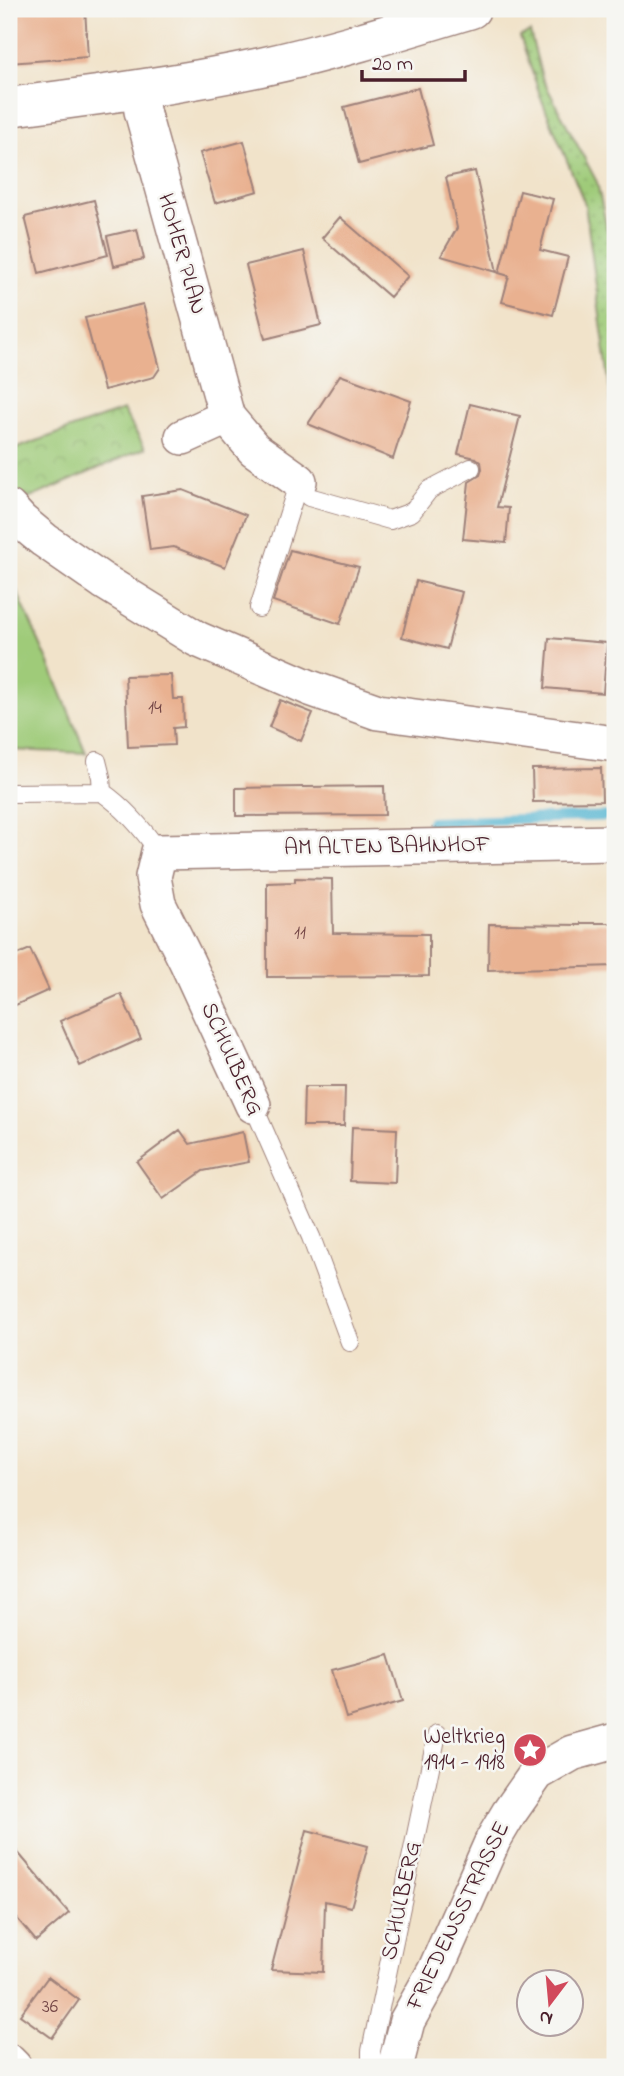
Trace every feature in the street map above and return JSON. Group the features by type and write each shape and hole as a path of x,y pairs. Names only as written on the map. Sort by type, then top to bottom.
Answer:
{"street":[{"path":"9,107 139,90 262,67 471,9"},
{"name":"HOHER PLAN","path":"139,90 142,111 227,417 254,449 299,481"},
{"path":"183,438 227,417"},
{"path":"9,508 44,540 103,581 197,639 310,688 378,712 615,744"},
{"name":"AM ALTEN BAHNHOF","path":"159,852 615,843"},
{"name":"SCHULBERG","path":"159,852 153,877 158,904 253,1105"},
{"name":"FRIEDENSSTRASSE","path":"394,2067 407,2021 435,1971 493,1840 509,1813 537,1773 572,1753 615,1741"},
{"path":"9,2062 14,2067"}],"lane":[{"path":"299,481 309,497 390,520 412,512 429,490 471,468"},
{"path":"259,608 299,481"},
{"path":"97,761 102,792"},
{"path":"9,793 102,792 117,803 159,852"},
{"name":"SCHULBERG","path":"253,1105 311,1237 350,1342"},
{"name":"SCHULBERG","path":"371,2067 371,2051 437,1734"}],"green space":[{"path":"530,32 542,78 597,182 615,267 615,426 585,204 541,98 520,36"},
{"path":"123,410 145,448 21,502 9,488 9,451"},
{"path":"9,574 48,661 86,753 9,750"}],"building":[{"path":"9,9 85,9 88,57 9,63"},
{"path":"418,88 433,145 359,164 344,107"},
{"path":"244,141 258,191 215,203 200,153"},
{"path":"475,171 497,272 441,256 457,228 446,177"},
{"path":"520,191 553,199 540,250 568,257 553,315 502,302 509,276 499,273"},
{"path":"94,200 108,255 39,273 25,217"},
{"path":"340,217 408,276 390,297 322,238"},
{"path":"137,229 144,259 114,266 107,236"},
{"path":"304,251 321,325 265,339 246,265"},
{"path":"143,304 160,368 154,377 104,390 85,318"},
{"path":"340,375 411,401 393,459 308,424"},
{"path":"470,404 520,416 497,507 509,508 506,543 463,539 469,482 480,475 482,469 481,462 476,458 458,454"},
{"path":"183,490 246,515 225,567 174,547 150,550 142,496"},
{"path":"290,550 359,567 340,624 273,601"},
{"path":"416,581 462,592 447,649 402,637"},
{"path":"549,638 607,643 603,693 545,688"},
{"path":"171,675 173,699 183,699 184,727 173,728 174,745 128,747 125,676"},
{"path":"280,700 313,713 301,741 269,727"},
{"path":"601,768 602,801 533,802 532,769"},
{"path":"384,786 385,815 236,816 236,788"},
{"path":"295,878 332,879 333,933 429,934 429,976 267,977 267,883 295,882"},
{"path":"615,923 615,966 488,970 489,924"},
{"path":"30,949 49,990 9,1008 9,958"},
{"path":"121,994 141,1039 80,1066 60,1021"},
{"path":"304,1087 345,1087 344,1126 303,1126"},
{"path":"352,1127 397,1129 395,1183 350,1181"},
{"path":"180,1130 190,1144 243,1132 249,1162 203,1171 163,1199 137,1162"},
{"path":"389,1655 403,1701 346,1718 332,1670"},
{"path":"307,1830 368,1846 351,1907 325,1901 323,1972 271,1970"},
{"path":"9,1842 69,1913 36,1941 9,1909"},
{"path":"48,1977 79,2000 52,2038 20,2015"}],"waterway":[{"path":"431,822 615,816"}],"place":[{"name":"Weltkrieg 1914 - 1918","path":"530,1750"}]}
